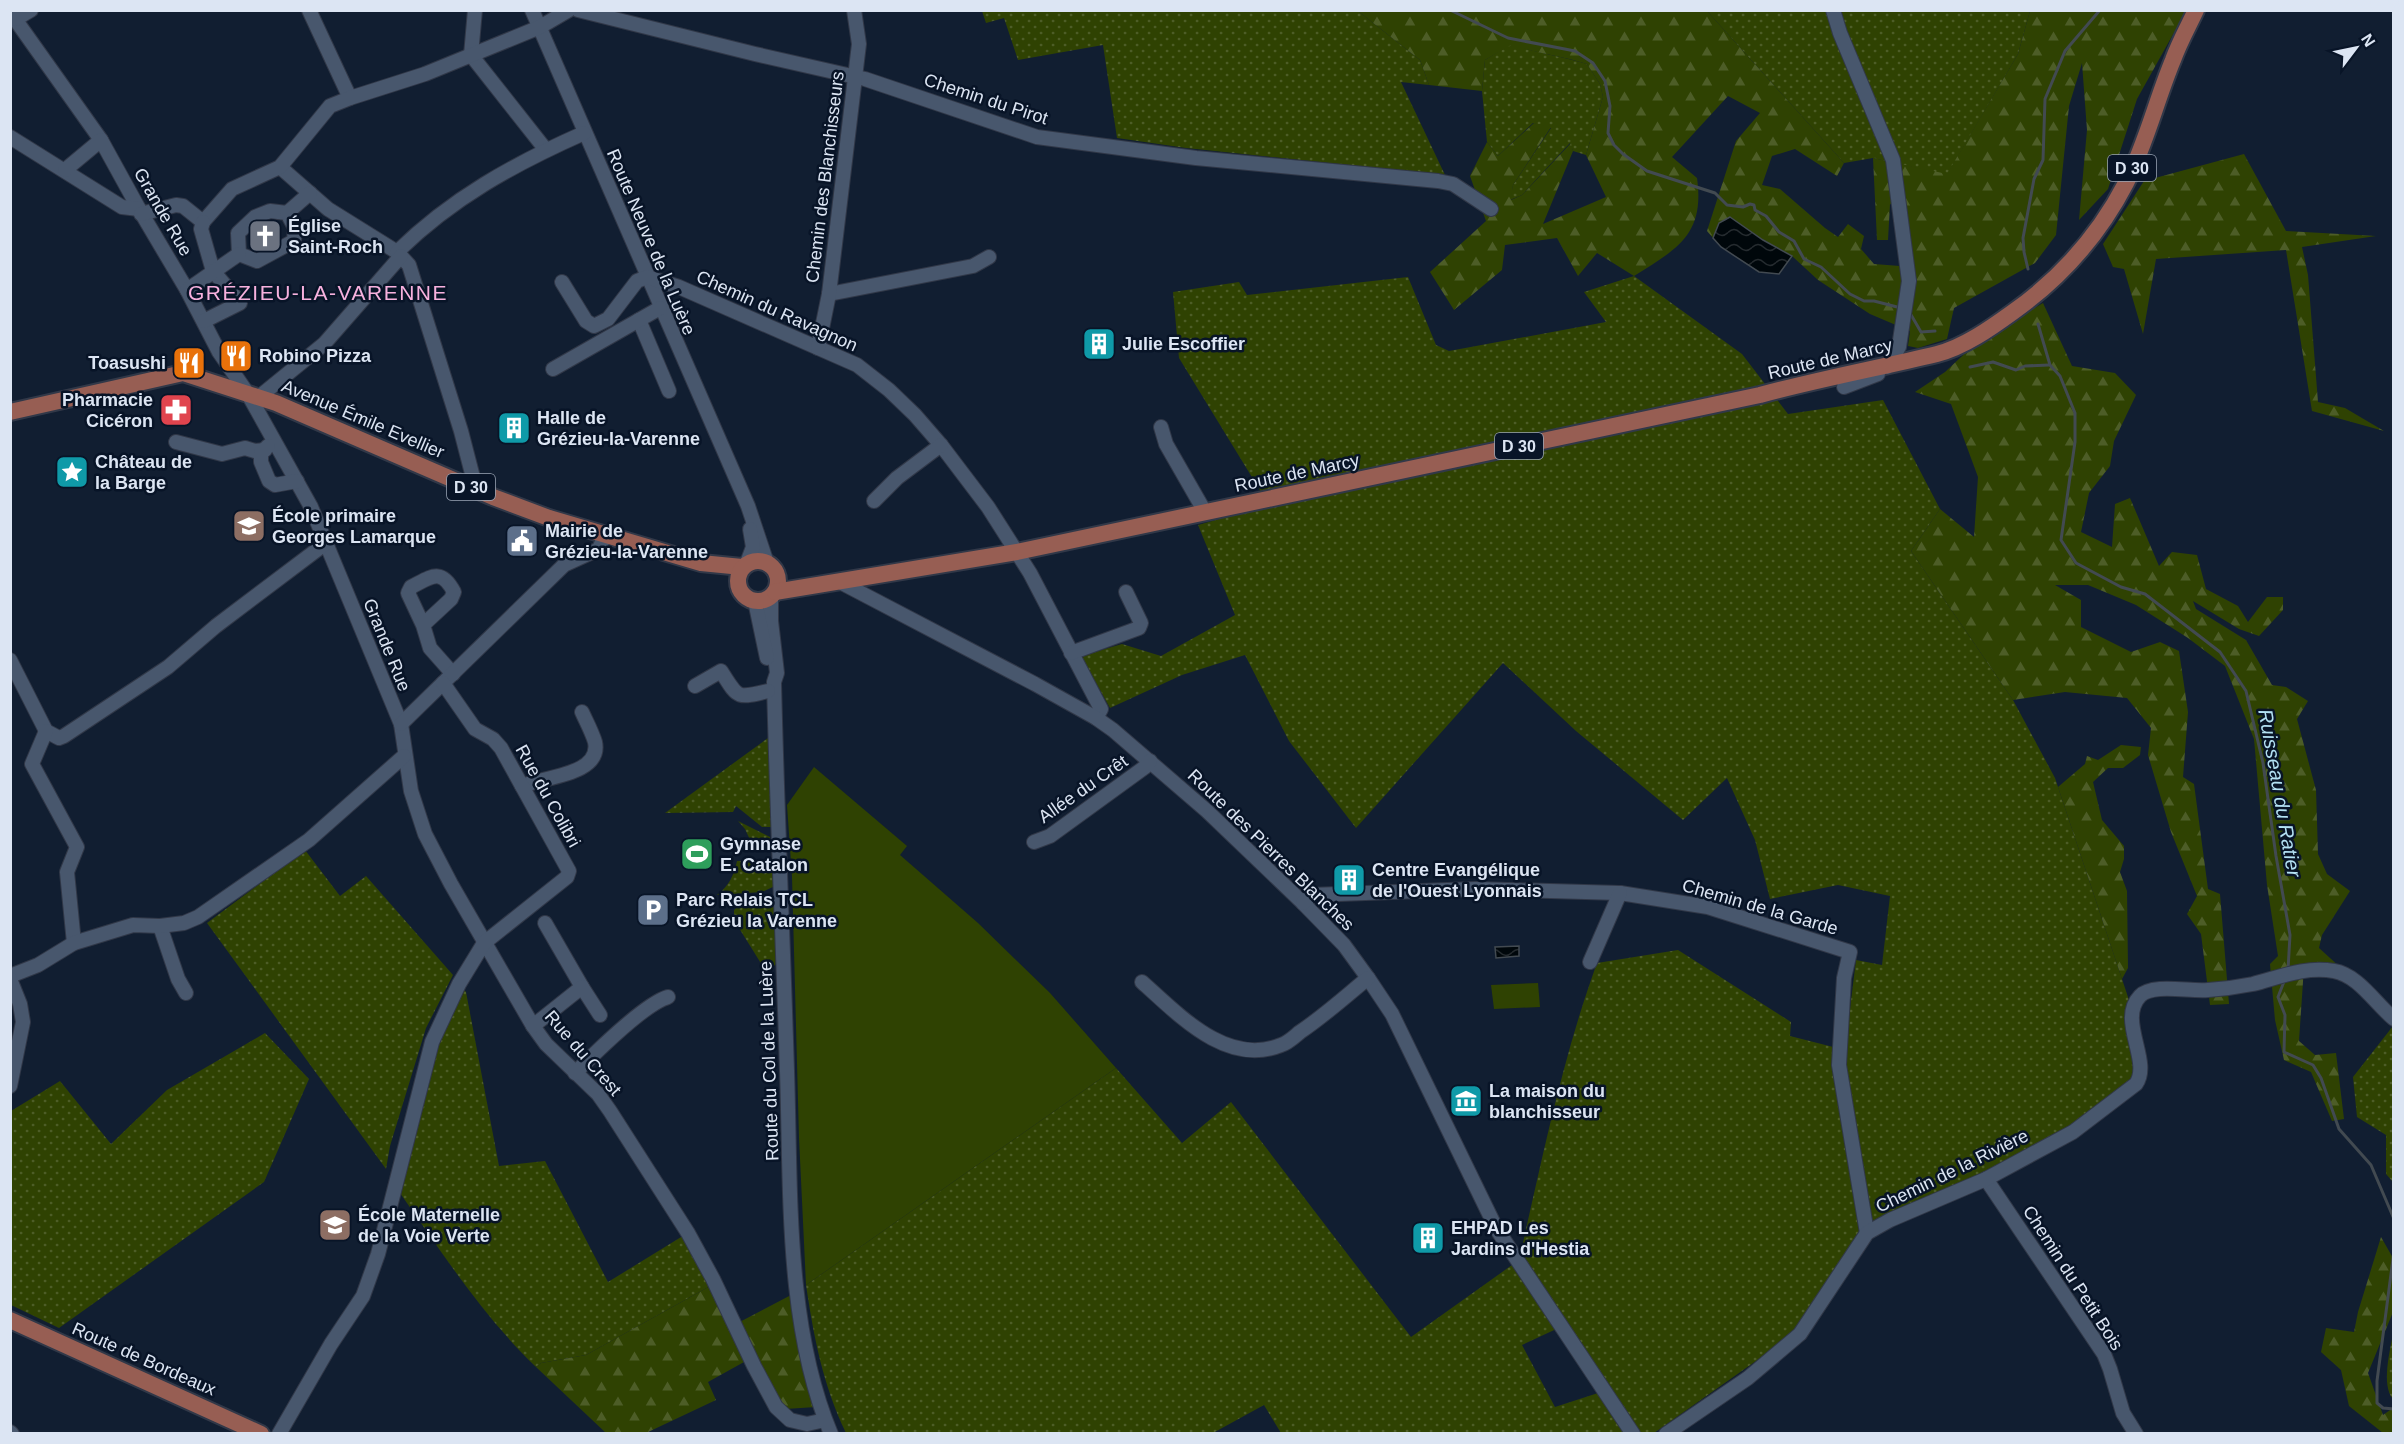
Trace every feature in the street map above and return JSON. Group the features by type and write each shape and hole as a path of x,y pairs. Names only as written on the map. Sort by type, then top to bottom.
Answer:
{"main road":[{"name":"Route de Marcy","path":"1760,395 1844,387 1896,376 1929,365 1944,351 1999,322 2039,292 2075,259 2104,221 2126,183 2173,59 2196,10"},
{"name":"Route de Marcy","path":"773,594 1017,552 1887,367 1904,354 1944,351"},
{"name":"D 30","path":"10,412 183,373 255,400"},
{"name":"Avenue Émile Evellier","path":"255,400 536,514 701,563 742,571"},
{"path":"754,560 772,567 778,586 773,594 766,600 755,601 746,598 740,591 742,571 754,560"},
{"name":"Route de Marcy","path":"772,567 805,580 840,582"},
{"name":"Route de Bordeaux","path":"10,1320 261,1434"}],"street":[{"path":"13,16 31,10"},
{"path":"309,10 350,98"},
{"path":"475,10 471,55 546,150"},
{"name":"Route Neuve de la Luère","path":"532,10 772,567"},
{"path":"204,321 240,303 213,271 201,229 203,222 232,189 280,167 330,106 425,74 540,27 569,10"},
{"name":"Chemin du Pirot","path":"578,10 855,76 1037,137 1196,158 1454,184 1491,209"},
{"name":"Chemin des Blanchisseurs","path":"818,348 829,294 859,44 854,10"},
{"path":"1833,10 1840,33 1893,160 1909,281 1901,327 1904,354"},
{"name":"Grande Rue","path":"13,16 101,140 140,212 187,290 219,351 255,400 270,445 297,481 311,507 401,724"},
{"path":"255,400 324,344 399,254 439,213 465,195 546,150 584,133"},
{"path":"10,136 122,207 140,212 176,205 183,206 203,222"},
{"path":"65,170 101,140"},
{"path":"280,167 328,209 399,254 409,265 416,280 476,489"},
{"path":"239,254 238,233 255,217 270,211 287,213 310,193"},
{"path":"239,254 257,261 294,241 295,228 287,213"},
{"path":"187,290 239,254"},
{"path":"829,294 973,266 989,257"},
{"path":"562,282 586,321 594,327 608,319 637,281 647,277"},
{"name":"Chemin du Ravagnon","path":"647,277 679,288 857,365 889,390 941,445 988,507 1017,552 1101,709 1096,718"},
{"path":"553,369 660,308"},
{"path":"639,320 669,391"},
{"name":"Route de Marcy","path":"1844,387 1870,376 1897,369 1904,354"},
{"path":"1161,427 1166,444 1205,512"},
{"path":"176,442 222,454 245,448 255,451 270,445"},
{"path":"270,445 261,453 261,462 269,481 275,485 297,481"},
{"path":"874,501 897,478 941,445"},
{"name":"Route Neuve de la Luère","path":"738,487 753,547 742,571"},
{"path":"401,724 564,565 599,549 605,535"},
{"path":"10,660 46,731 59,738 168,667 216,626 326,543"},
{"name":"Route des Pierres Blanches","path":"840,582 1096,718 1150,760 1207,811 1304,903 1344,945 1392,1014 1496,1228 1633,1434"},
{"path":"1071,652 1139,628 1141,622 1126,592"},
{"name":"Route du Col de la Luère","path":"771,686 777,673 771,621 773,594"},
{"name":"Route du Col de la Luère","path":"755,601 771,674 795,1274 806,1355 831,1434"},
{"name":"Rue du Colibri","path":"423,626 430,648 475,729 493,739 501,748 569,871 567,877 484,943"},
{"path":"695,686 721,671 735,693 744,697 771,686"},
{"path":"394,707 416,710"},
{"path":"522,786 533,781 580,770 588,763 595,754 595,742 582,712"},
{"name":"Rue du Crest","path":"401,724 411,791 426,834 484,943 533,1026 546,1044 598,1094 688,1233 776,1407 802,1428 825,1420"},
{"path":"46,731 32,764 77,847 67,872 74,943"},
{"path":"10,1086 23,1022 20,1004 10,978 74,943 133,925 160,926 198,917 309,840 404,756"},
{"name":"Allée du Crêt","path":"1034,842 1050,836 1145,767 1150,760"},
{"name":"Chemin de la Garde","path":"1304,903 1311,895 1475,889 1620,893 1708,907 1850,952 1844,978 1839,1065 1867,1233"},
{"path":"1590,962 1620,893"},
{"path":"545,923 600,1015"},
{"path":"160,926 178,979 186,993"},
{"path":"279,1434 331,1344 363,1296 378,1254 432,1042 459,984 484,943"},
{"name":"Chemin de la Rivière","path":"1666,1434 1748,1378 1800,1334 1867,1233 1890,1220 1986,1179 2073,1132 2136,1084 2141,1072 2132,1016 2139,997 2147,992 2158,989 2204,991 2229,988 2295,971 2316,969 2335,971 2352,978 2394,1019"},
{"path":"1142,982 1182,1018 1212,1038 1236,1048 1257,1051 1282,1045 1315,1022 1368,978"},
{"path":"533,1026 582,987"},
{"path":"575,1073 595,1052 651,1005 668,997"},
{"name":"Chemin du Petit Bois","path":"1986,1179 2104,1354 2122,1413 2136,1434"}],"green space":[{"path":"982,11 1358,11 1420,60 1429,85 1401,82 1445,175 1186,148 1117,138 1103,45 1018,60 1004,18 986,23"},
{"path":"1358,11 1707,11 1844,163 1837,176 1795,149 1772,156 1762,185 1780,189 1838,237 1848,224 1864,236 1861,249 1874,264 1913,267 1904,208 1890,204 1888,240 1877,240 1873,158 1947,174 2018,54 2030,11 2186,11 2137,99 2108,189 2079,220 2087,130 2082,63 2069,106 2056,235 2035,263 1954,308 1947,339 1918,348 1908,346 1910,331 1870,314 1818,280 1792,256 1763,240 1719,223 1713,238 1707,231 1736,141 1760,113 1728,96 1672,157 1697,178 1698,197 1697,214 1692,227 1675,248 1634,276 1597,253 1578,276 1557,238 1505,245 1502,270 1454,310 1430,272 1486,221 1470,176 1487,142 1498,156 1534,123 1551,127 1513,185 1511,200 1522,195 1571,143 1573,151 1543,224 1606,197 1586,155 1603,97 1600,84 1587,64 1511,45 1485,60 1482,91 1429,85 1420,60"},
{"path":"1707,11 2030,11 2018,54 1947,175 1873,158 1844,163"},
{"path":"1511,44 1587,64 1600,84 1603,97 1586,155 1573,151 1570,143 1522,195 1510,200 1513,185 1551,128 1533,123 1498,156 1487,142 1482,91 1485,60"},
{"path":"2244,154 2286,231 2376,236 2302,247 2308,275 2318,402 2345,408 2384,431 2312,411 2286,250 2156,259 2143,334 2124,269 2113,267 2103,244 2144,181"},
{"path":"1634,276 1742,354 1788,414 1883,400 1940,509 1911,551 2013,700 2055,778 2130,1003 2134,1081 2072,1129 1983,1175 1865,1229 1794,1334 1654,1433 1640,1433 1565,1325 1522,1345 1555,1407 1598,1393 1624,1433 1281,1433 1264,1405 1213,1433 846,1433 831,1397 820,1361 806,1285 1116,1068 1182,1143 1231,1102 1411,1337 1519,1260 1563,1073 1597,963 1678,950 1791,1022 1790,1036 1845,1050 1856,960 1882,965 1890,896 1838,885 1770,899 1755,840 1727,778 1683,820 1576,731 1503,663 1356,828 1289,741 1245,655 1182,675 1110,708 1081,656 1122,644 1161,656 1235,615 1198,525 1269,505 1179,358 1173,292 1239,282 1247,295 1408,277 1436,345 1449,351 1606,322 1584,292"},
{"path":"2043,303 2072,366 2115,373 2136,395 2114,441 2110,466 2089,493 2081,532 2112,547 2115,504 2130,498 2159,566 2172,552 2197,555 2206,589 2238,606 2248,622 2267,597 2283,597 2283,610 2259,636 2239,629 2193,601 2196,609 2246,640 2272,685 2286,687 2308,701 2297,719 2316,790 2318,854 2327,874 2350,891 2322,935 2319,948 2341,968 2304,967 2299,1041 2315,1055 2336,1053 2344,1119 2332,1121 2311,1072 2284,1060 2275,1020 2270,964 2278,956 2267,885 2254,739 2225,666 2188,638 2136,605 2088,585 2055,585 2081,600 2081,627 2131,652 2160,642 2179,651 2188,712 2183,777 2194,784 2208,889 2220,894 2229,1004 2210,1005 2201,934 2187,914 2197,896 2171,832 2148,755 2151,728 2127,698 2065,692 2013,700 1911,551 1940,509 1974,537 1978,477 1951,404 1915,392 1945,372 1976,343"},
{"path":"768,738 772,827 762,827 736,806 733,812 665,813"},
{"path":"2121,745 2141,747 2140,755 2123,768 2108,768 2093,782 2102,820 2124,846 2124,859 2120,872 2127,891 2128,968 2122,979 2058,787 2085,764 2087,756 2098,760"},
{"path":"814,767 907,846 900,855 978,923 1050,993 1116,1068 806,1285 799,1138 792,877 787,805"},
{"path":"738,821 770,837 770,842 751,842"},
{"path":"305,850 340,896 366,876 453,975 426,1028 390,1146 386,1169 207,923"},
{"path":"773,860 775,886 762,892 717,895 730,880 737,861"},
{"path":"763,902 775,908 776,964 771,969 762,965 734,920 734,910 740,905"},
{"path":"1538,983 1540,1007 1494,1009 1491,985"},
{"path":"462,987 466,992 499,1166 545,1161 608,1282 686,1234 712,1285 586,1355 541,1363 536,1367 498,1326 464,1283 400,1193 438,1044"},
{"path":"2393,1026 2393,1182 2386,1174 2386,1135 2357,1117 2353,1077"},
{"path":"265,1033 309,1079 264,1182 59,1328 11,1305 11,1111 60,1081 111,1144 167,1090"},
{"path":"2381,1237 2393,1258 2393,1312 2368,1373 2383,1415 2393,1408 2393,1433 2383,1433 2349,1406 2341,1370 2321,1352 2326,1328 2354,1332"},
{"path":"712,1285 732,1326 793,1294 816,1407 785,1409 753,1357 708,1382 716,1400 646,1433 606,1433 536,1367 541,1363 586,1355"},
{"path":"2393,1334 2394,1399 2389,1393 2387,1377"}],"water":[{"path":"1730,217 1763,240 1792,256 1779,274 1759,272 1721,247 1713,238 1719,223"},
{"path":"1519,946 1519,956 1496,958 1495,947"}],"waterway":[{"path":"1450,10 1508,38 1575,51 1593,63 1605,81 1610,106 1608,133 1614,145 1623,154 1647,171 1715,193 1727,205 1743,207 1754,205 1755,210 1766,216 1779,232 1794,241 1804,259 1821,267 1850,294 1864,301 1874,301 1901,308"},
{"name":"Ruisseau du Ratier","path":"2028,269 2023,238 2034,179 2043,160 2045,99 2065,51 2100,10"},
{"path":"1910,313 1921,332 1935,331"},
{"name":"Ruisseau du Ratier","path":"2038,324 2050,365 2060,376 2075,413 2075,442 2061,540 2076,563 2121,587 2145,594 2220,652 2246,691 2263,763 2290,935 2288,970"},
{"path":"1970,367 1993,362 2016,370 2025,366 2049,365"},
{"name":"Ruisseau du Ratier","path":"2285,979 2278,997 2285,1015 2284,1052 2313,1065 2321,1078 2339,1129 2371,1165 2394,1219"},
{"name":"Ruisseau du Ratier","path":"2394,1251 2377,1381 2377,1403 2383,1408 2394,1409"}],"place":[{"name":"Église Saint-Roch","path":"265,236"},
{"name":"Julie Escoffier","path":"1099,344"},
{"name":"Robino Pizza","path":"236,356"},
{"name":"Toasushi","path":"189,363"},
{"name":"Pharmacie Cicéron","path":"176,410"},
{"name":"Halle de Grézieu-la-Varenne","path":"514,428"},
{"name":"Château de la Barge","path":"72,472"},
{"name":"École primaire Georges Lamarque","path":"249,526"},
{"name":"Mairie de Grézieu-la-Varenne","path":"522,541"},
{"name":"Gymnase E. Catalon","path":"697,854"},
{"name":"Centre Evangélique de l'Ouest Lyonnais","path":"1349,880"},
{"name":"Parc Relais TCL Grézieu la Varenne","path":"653,910"},
{"name":"La maison du blanchisseur","path":"1466,1101"},
{"name":"École Maternelle de la Voie Verte","path":"335,1225"},
{"name":"EHPAD Les Jardins d'Hestia","path":"1428,1238"}],"district":[{"name":"GRÉZIEU-LA-VARENNE","path":"318,292"}]}
